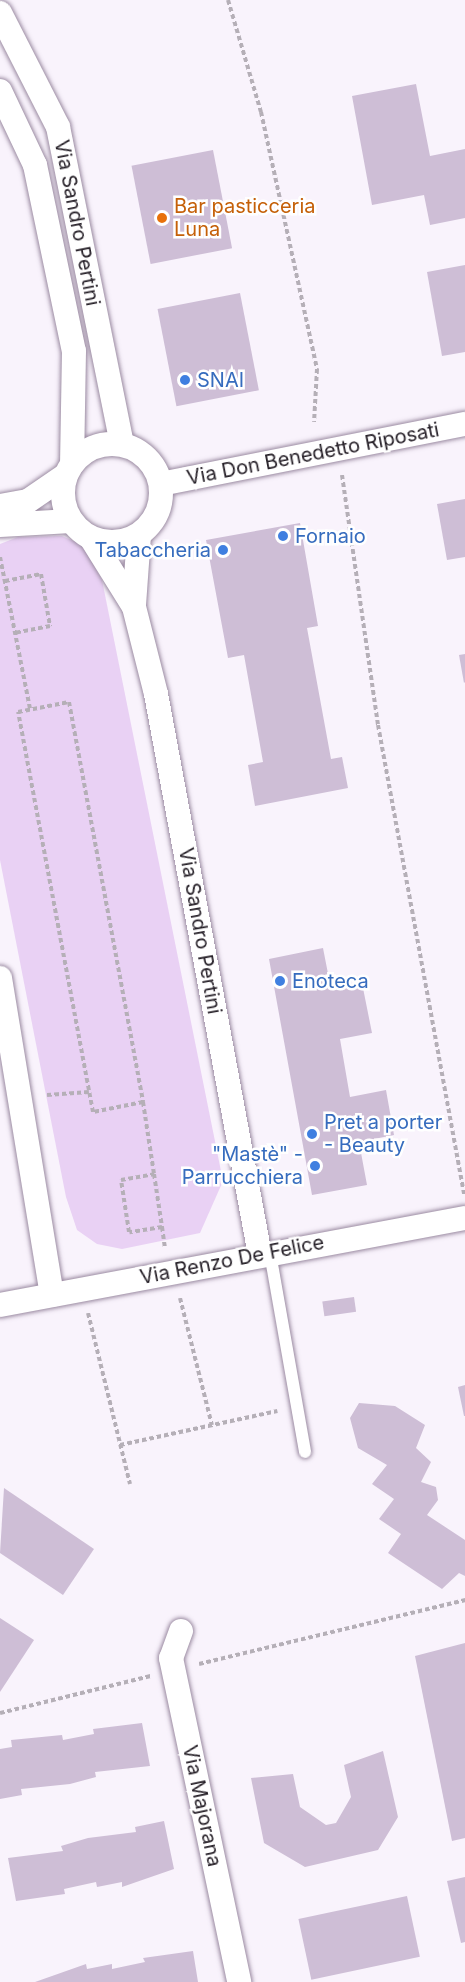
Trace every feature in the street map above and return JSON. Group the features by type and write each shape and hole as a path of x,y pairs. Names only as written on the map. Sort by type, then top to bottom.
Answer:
{"street":[{"name":"Via Sandro Pertini","path":"0,13 58,128 122,444"},
{"name":"Via Sandro Pertini","path":"0,91 35,165 74,351 69,470"},
{"name":"Via Don Benedetto Riposati","path":"161,484 465,424"},
{"path":"0,506 28,501 69,470 94,447 122,444 148,458 161,484 157,513 139,535 107,542 91,538 71,521 64,506 69,470"},
{"path":"0,525 71,521"},
{"name":"Via Sandro Pertini","path":"134,608 139,535"},
{"name":"Via Sandro Pertini","path":"91,538 134,608 156,694 265,1254"},
{"path":"0,978 52,1295"},
{"name":"Via Renzo De Felice","path":"0,1305 465,1218"},
{"name":"Via Majorana","path":"181,1631 171,1658 239,1982"}],"lane":[{"path":"265,1254 305,1452"}],"path":[{"path":"228,0 261,112 317,369 314,422"},
{"path":"338,449 378,725 408,868 465,1204"},
{"path":"0,557 30,710"},
{"path":"5,581 41,574 50,626 15,633"},
{"path":"143,1102 93,1112 18,712 69,702 143,1102 167,1258"},
{"path":"46,1095 89,1092"},
{"path":"154,1174 121,1179 122,1190 129,1232 162,1227"},
{"path":"178,1288 212,1425"},
{"path":"82,1289 130,1484"},
{"path":"120,1445 297,1406"},
{"path":"0,1713 465,1600"}],"shaded area":[{"path":"62,536 83,545 102,580 223,1181 200,1233 122,1249 97,1244 77,1230 66,1197 0,860 0,544 18,537"}],"building":[{"path":"416,84 430,156 465,149 465,218 430,225 424,195 372,205 352,96"},
{"path":"213,150 232,248 151,264 132,166"},
{"path":"465,265 465,352 442,356 427,272"},
{"path":"240,293 259,390 176,406 158,309"},
{"path":"465,499 465,557 447,560 437,504"},
{"path":"300,523 318,626 307,628 331,759 342,757 348,788 255,806 248,765 263,762 244,655 228,658 206,540"},
{"path":"465,654 465,682 464,683 459,655"},
{"path":"323,948 331,989 362,983 372,1033 340,1039 350,1097 386,1090 394,1135 359,1142 367,1185 312,1195 269,959"},
{"path":"354,1297 356,1312 324,1316 322,1301"},
{"path":"465,1385 465,1416 464,1416 458,1387"},
{"path":"359,1403 395,1406 425,1425 416,1448 431,1462 421,1482 436,1487 438,1500 427,1515 465,1540 465,1576 459,1573 442,1589 388,1553 401,1534 379,1519 394,1499 372,1484 387,1465 358,1448 350,1418"},
{"path":"4,1488 94,1549 63,1595 0,1553"},
{"path":"0,1618 34,1640 0,1692"},
{"path":"465,1643 465,1838 452,1841 415,1656"},
{"path":"142,1723 150,1766 95,1772 96,1777 70,1784 21,1789 22,1795 0,1799 0,1749 12,1747 11,1740 62,1735 63,1740 94,1734 93,1729"},
{"path":"383,1751 398,1817 378,1850 305,1867 264,1843 251,1778 293,1774 300,1807 326,1825 336,1823 351,1797 344,1765"},
{"path":"164,1821 174,1869 122,1887 122,1882 97,1887 96,1882 64,1889 65,1894 16,1901 8,1858 63,1851 61,1846 88,1838 136,1832 135,1827"},
{"path":"465,1877 465,1942 461,1943 447,1881"},
{"path":"407,1896 420,1957 311,1980 298,1919"},
{"path":"193,1951 198,1982 35,1982 86,1964 87,1969 112,1964 112,1969 145,1962 143,1958"}],"place":[{"name":"Bar pasticceria Luna","path":"162,218"},
{"name":"SNAI","path":"185,380"},
{"name":"Fornaio","path":"283,536"},
{"name":"Tabaccheria","path":"223,550"},
{"name":"Enoteca","path":"280,981"},
{"name":"Pret a porter - Beauty","path":"312,1134"},
{"name":"\"Mastè\" - Parrucchiera","path":"315,1166"}]}
